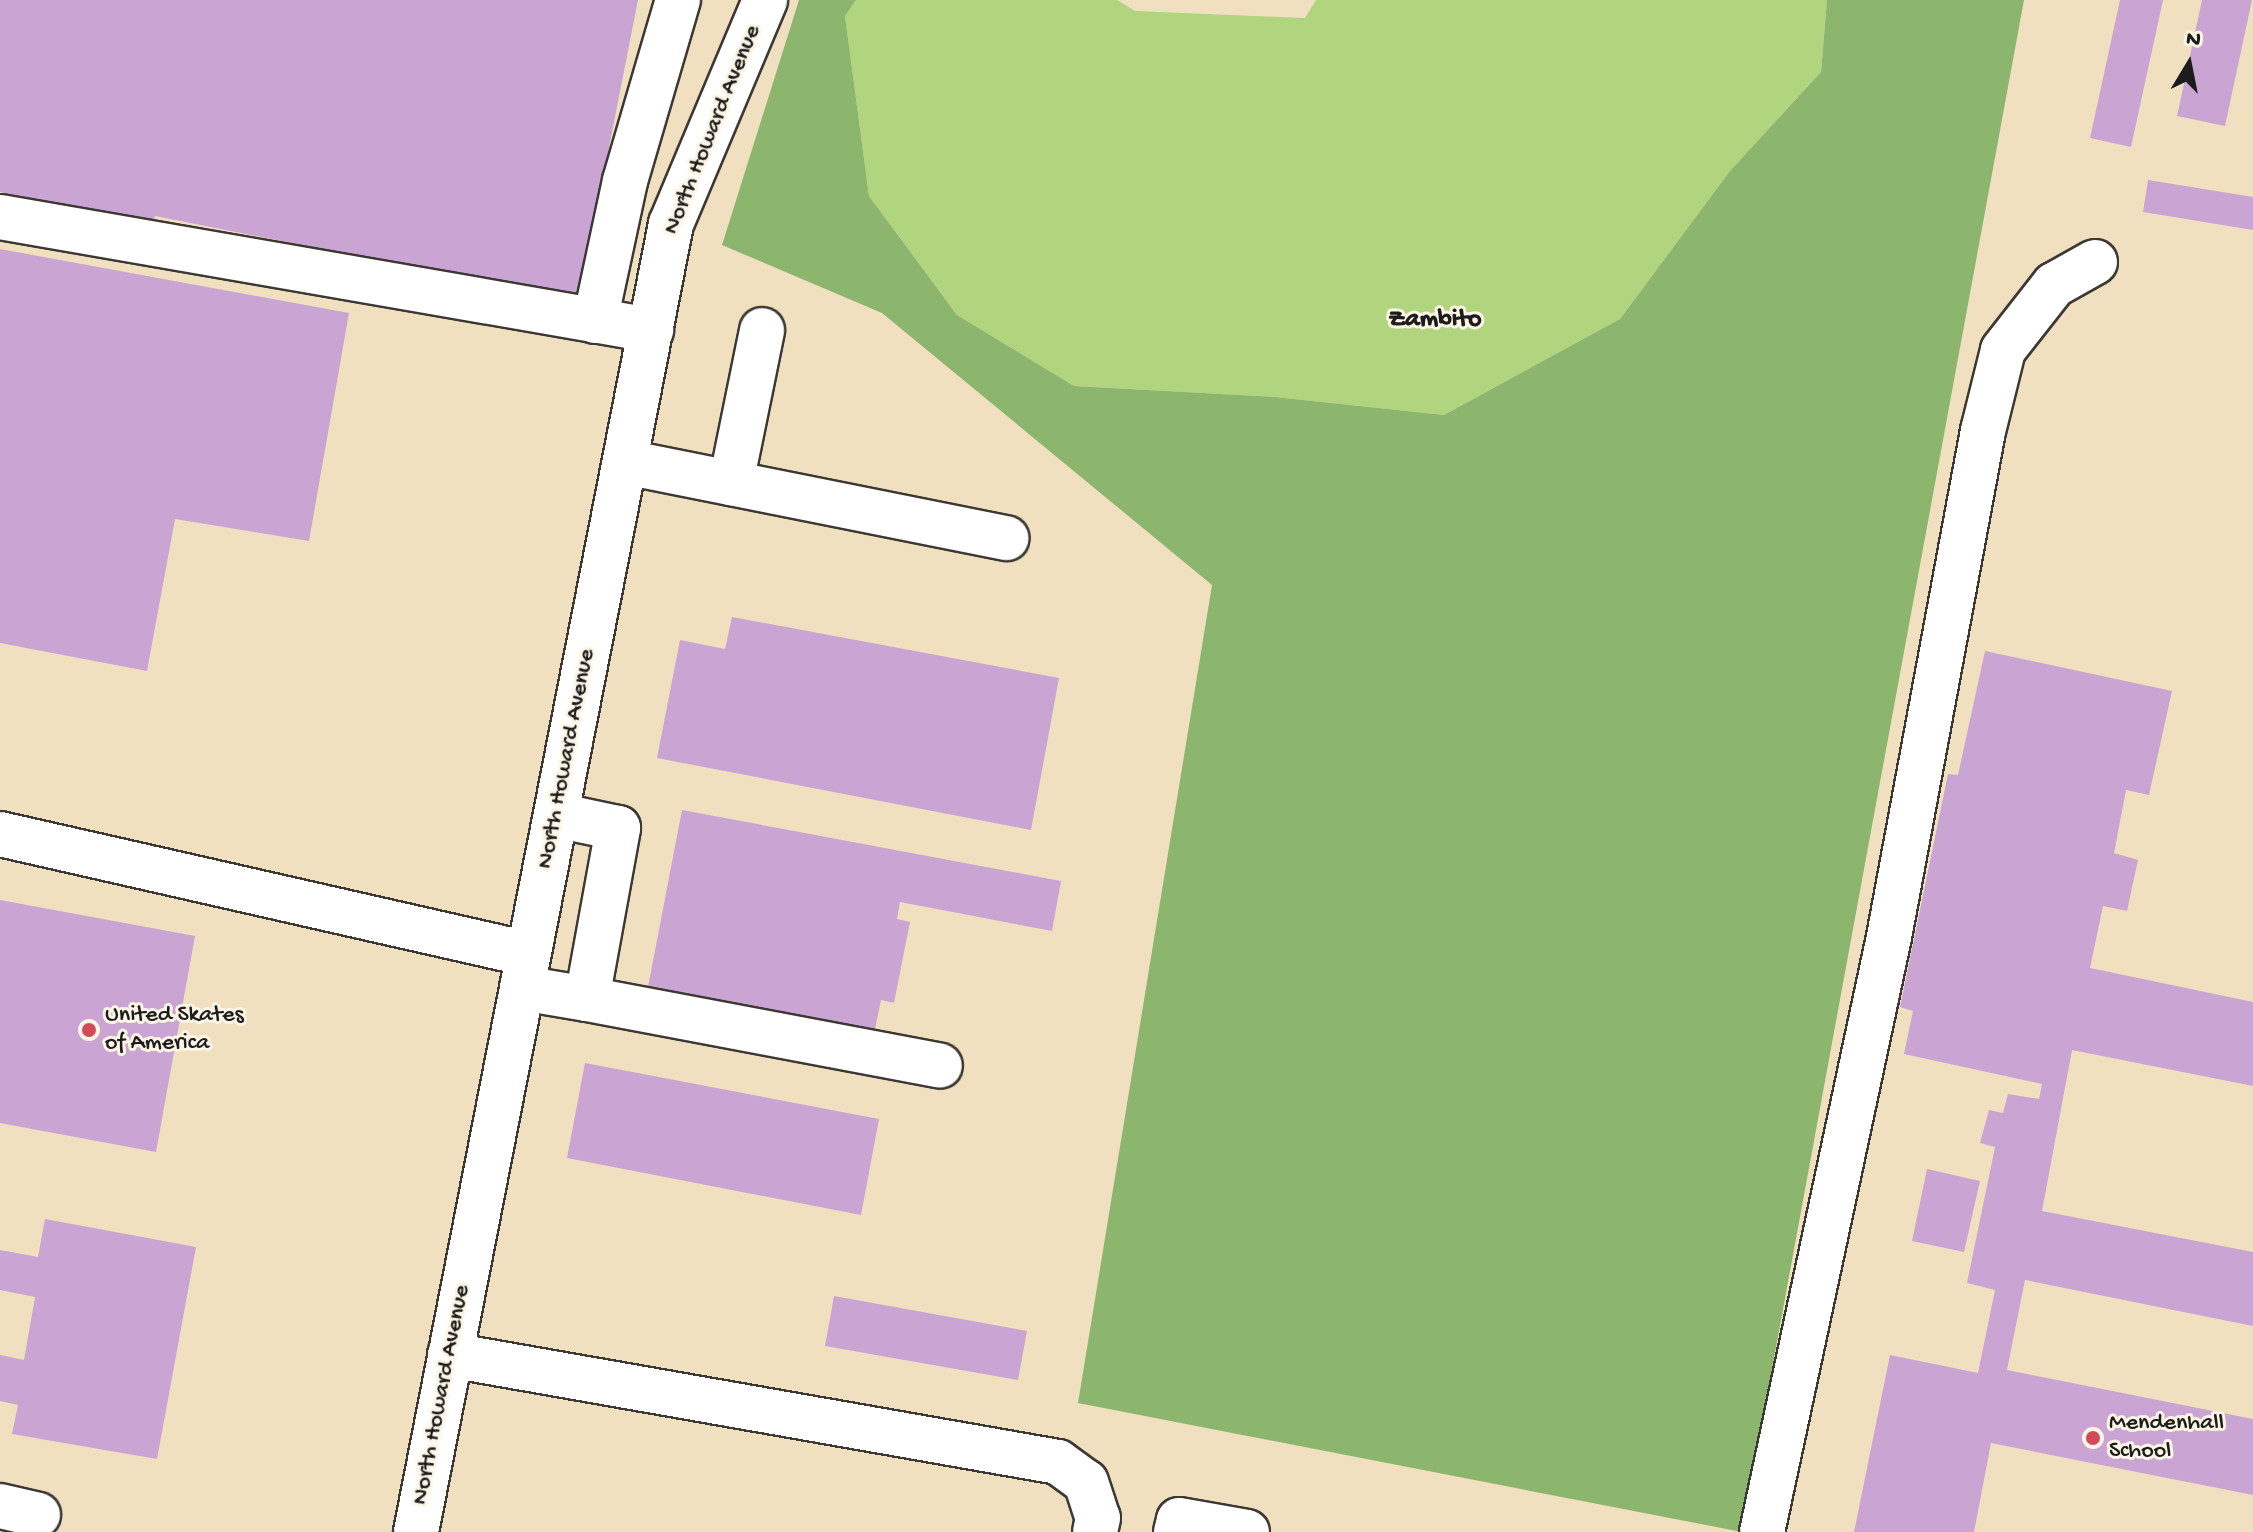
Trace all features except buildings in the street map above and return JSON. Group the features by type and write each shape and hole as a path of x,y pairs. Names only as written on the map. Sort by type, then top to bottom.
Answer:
{"street":[{"path":"595,321 625,181 678,0"},
{"name":"North Howard Avenue","path":"416,1532 671,224 765,0"},
{"path":"0,217 651,330"},
{"path":"1762,1532 1889,937 1983,431 2003,350 2054,285 2095,262"},
{"path":"731,483 762,330"},
{"path":"625,462 1007,538"},
{"path":"556,815 618,828 587,999"},
{"path":"0,834 525,971 587,999 940,1066"},
{"path":"450,1355 1058,1462 1086,1482 1098,1518 1095,1532"},
{"path":"1176,1532 1179,1520 1247,1532"}],"green space":[{"path":"799,0 856,0 845,16 869,196 957,315 1074,386 1275,397 1444,415 1620,319 1730,171 1821,72 1827,0 2024,0 1742,1532 1078,1403 1212,585 882,313 722,245"},
{"path":"856,0 1117,0 1135,11 1305,18 1316,0 1827,0 1821,72 1730,171 1620,319 1444,415 1275,397 1074,386 957,315 869,196 845,16"}],"place":[{"name":"United Skates of America","path":"89,1030"},
{"name":"Mendenhall School","path":"2093,1438"}],"district":[{"name":"Zambito","path":"1435,321"}]}
